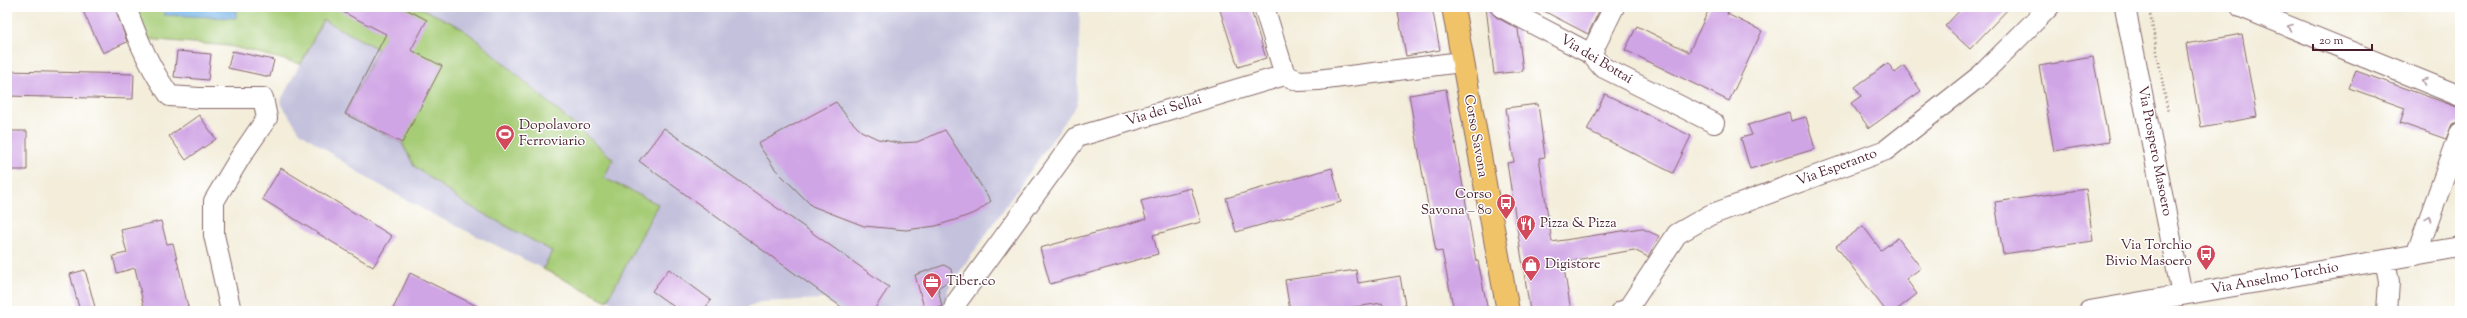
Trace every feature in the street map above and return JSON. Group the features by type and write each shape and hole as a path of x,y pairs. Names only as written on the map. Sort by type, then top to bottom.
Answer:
{"main road":[{"name":"Corso Savona","path":"1453,7 1461,62 1508,311"}],"street":[{"path":"126,7 136,36 156,77 170,96 199,98 263,98 266,118 214,201 214,235 231,311"},
{"path":"1264,7 1285,76 1299,81 1318,80 1461,62"},
{"name":"Via dei Bottai","path":"1501,7 1591,54 1602,67 1714,123"},
{"path":"1591,54 1614,7"},
{"name":"Via Esperanto","path":"1627,311 1677,234 1710,214 1886,150 1981,75 2049,7"},
{"name":"Via Prospero Masoero","path":"2125,7 2182,295"},
{"path":"2241,7 2460,96"},
{"name":"Via dei Sellai","path":"953,311 956,303 1077,137 1285,76"},
{"path":"2416,255 2460,133"},
{"name":"Via Anselmo Torchio","path":"2089,311 2460,247"},
{"path":"2385,260 2389,282 2386,311"}],"shaded area":[{"path":"137,7 1080,7 1077,104 948,289 944,311 841,311 824,299 760,302 749,306 746,311 629,311 430,213 367,178 300,132 280,102 300,64 229,46 146,39"}],"green space":[{"name":"Dopolavoro Ferroviario","path":"137,7 419,7 460,27 476,39 613,159 604,178 658,204 607,301 543,269 552,251 464,203 414,166 402,143 345,114 378,49 323,20 301,64 229,46 146,39"}],"water":[{"path":"164,7 236,7 236,18 164,15"}],"building":[{"path":"81,7 115,7 127,42 103,53"},
{"path":"333,7 402,7 427,20 411,50 442,66 402,143 345,114 386,34"},
{"path":"1219,7 1250,7 1266,58 1238,67"},
{"path":"1397,7 1432,7 1440,50 1406,56"},
{"path":"1486,7 1490,7 1496,17 1518,29 1523,71 1494,74"},
{"path":"1536,7 1601,7 1588,34"},
{"path":"1710,7 1730,7 1727,14 1762,31 1729,101 1625,50 1637,26 1689,52"},
{"path":"1963,7 2010,7 1970,49 1945,26"},
{"path":"2242,34 2257,117 2201,127 2186,44"},
{"path":"177,51 211,54 208,80 174,77"},
{"path":"232,51 274,60 270,77 228,68"},
{"path":"2093,57 2109,142 2054,151 2039,66"},
{"path":"1888,63 1895,73 1904,66 1921,91 1869,128 1851,103 1861,96 1855,87"},
{"path":"7,71 134,74 133,99 7,96"},
{"path":"2356,71 2460,108 2460,122 2452,124 2446,139 2400,123 2405,108 2349,88"},
{"path":"1446,89 1476,261 1478,261 1488,311 1454,311 1442,251 1436,252 1409,95"},
{"path":"1605,94 1691,136 1673,173 1587,130"},
{"path":"836,102 847,117 861,131 878,139 898,143 917,142 945,130 991,201 977,212 961,218 936,226 906,230 864,226 812,206 775,169 758,144"},
{"path":"1538,104 1545,157 1539,158 1552,242 1641,228 1659,236 1648,257 1634,250 1563,262 1571,311 1530,311 1507,163 1514,162 1506,108"},
{"path":"1789,112 1791,121 1806,117 1815,149 1750,169 1741,138 1752,135 1748,125"},
{"path":"199,115 216,139 186,160 169,136"},
{"path":"664,128 889,287 873,311 847,311 639,161"},
{"path":"7,131 27,131 27,170 7,170"},
{"path":"281,168 392,236 373,267 262,199"},
{"path":"1332,168 1341,202 1236,232 1226,198"},
{"path":"1191,188 1201,222 1153,235 1158,254 1050,284 1040,248 1146,219 1141,201"},
{"path":"2086,189 2093,241 2003,254 1995,202"},
{"path":"161,221 167,244 173,243 189,311 145,311 135,268 117,273 113,256 127,253 121,230"},
{"path":"1863,226 1881,250 1898,238 1921,268 1906,279 1917,294 1895,311 1886,311 1836,246"},
{"path":"944,265 951,269 952,274 951,279 938,288 942,307 925,311 915,275"},
{"path":"669,269 711,300 703,311 680,311 652,291"},
{"path":"85,270 96,311 80,311 70,274"},
{"path":"1356,270 1358,283 1400,276 1406,311 1384,311 1382,303 1327,311 1290,311 1285,280"},
{"path":"410,273 487,311 392,311"}],"place":[{"name":"Dopolavoro Ferroviario","path":"505,151"},
{"name":"Corso Savona – 80","path":"1506,220"},
{"name":"Pizza & Pizza","path":"1526,241"},
{"name":"Via Torchio Bivio Masoero","path":"2206,271"},
{"name":"Digistore","path":"1531,282"},
{"name":"Tiber.co","path":"932,299"}]}
